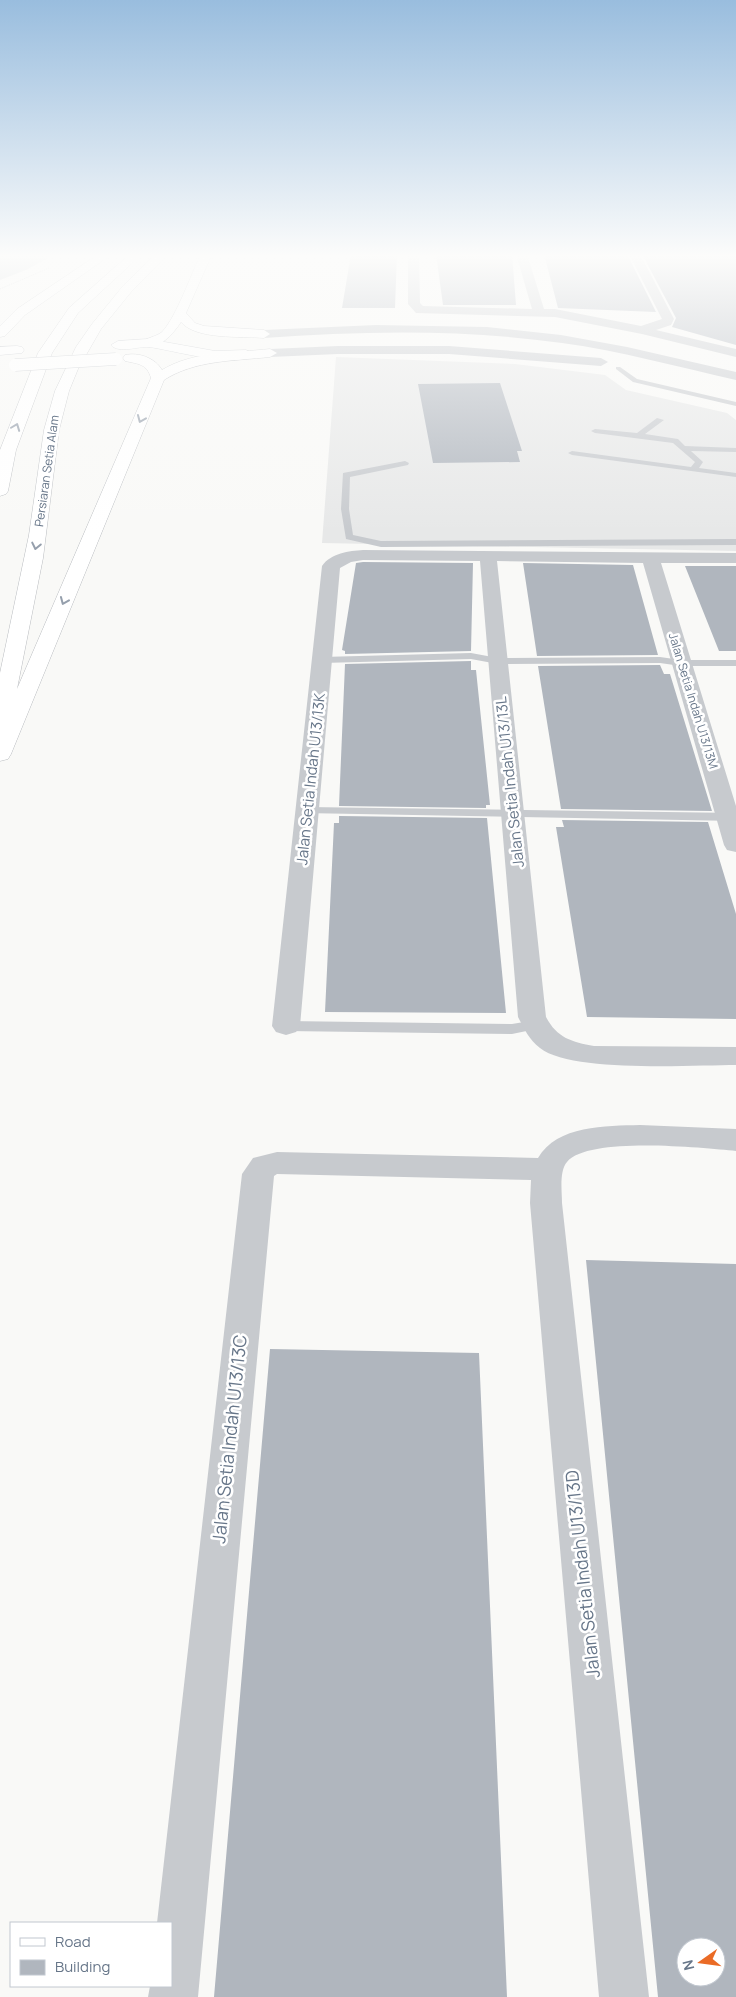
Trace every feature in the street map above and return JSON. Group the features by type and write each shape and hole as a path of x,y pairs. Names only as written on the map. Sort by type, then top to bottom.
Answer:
{"main road":[{"path":"0,491 8,450 44,353 48,347"},
{"path":"1,350 73,347"},
{"name":"Persiaran Setia Alam","path":"0,720 38,536 55,415 63,387 82,347"},
{"path":"167,347 215,355 270,353"},
{"path":"0,366 123,359 150,355 172,348"},
{"path":"0,754 158,378 165,372 188,363 270,353"},
{"path":"123,359 149,362 155,366 158,378"}],"street":[{"path":"611,347 682,359 736,371"},
{"path":"712,347 736,353"},
{"path":"622,349 736,376"},
{"path":"270,353 338,350 439,350 581,360 622,364 736,386"},
{"path":"581,360 736,395"},
{"name":"Jalan Setia Indah U13/13K","path":"286,1026 332,566 335,562 363,555 488,556"},
{"path":"488,556 736,558"},
{"name":"Jalan Setia Indah U13/13L","path":"488,556 534,1017"},
{"name":"Jalan Setia Indah U13/13M","path":"650,557 681,663 732,817 736,845"},
{"path":"534,1017 540,1032 550,1042 564,1050 594,1055 736,1056"},
{"path":"552,1161 576,1142 602,1137 631,1135 736,1140"},
{"name":"Jalan Setia Indah U13/13C","path":"173,1997 255,1185 258,1174 264,1166 277,1163 552,1161"},
{"name":"Jalan Setia Indah U13/13D","path":"552,1161 547,1213 624,1997"}],"lane":[{"path":"618,368 635,381 736,404"},
{"path":"638,435 660,420"},
{"path":"596,431 674,441 699,462 693,470"},
{"path":"683,448 736,450"},
{"path":"572,453 736,475"},
{"path":"404,463 346,475 345,509 349,537 381,544 736,542"},
{"path":"322,660 471,656 498,661 660,660 681,663 736,663"},
{"path":"307,811 732,817"},
{"path":"286,1026 512,1029 534,1017"}],"shaded area":[{"path":"336,357 515,364 605,375 626,390 727,413 736,420 736,551 322,543"}],"building":[{"path":"500,383 522,451 517,451 520,462 433,463 418,384"},
{"path":"356,563 473,563 471,651 345,654 345,651 342,650"},
{"path":"523,563 633,565 658,655 537,656"},
{"path":"685,566 736,566 736,651 719,651"},
{"path":"471,661 471,670 476,670 490,805 486,805 486,808 339,806 345,664"},
{"path":"660,665 664,674 670,674 712,811 561,809 538,666"},
{"path":"339,816 487,818 506,1013 325,1012 334,823 339,823"},
{"path":"562,820 708,822 736,914 736,1019 587,1017 556,827 564,827"},
{"path":"586,1260 736,1264 736,1997 658,1997"},
{"path":"270,1349 479,1353 507,1997 214,1997"}]}
